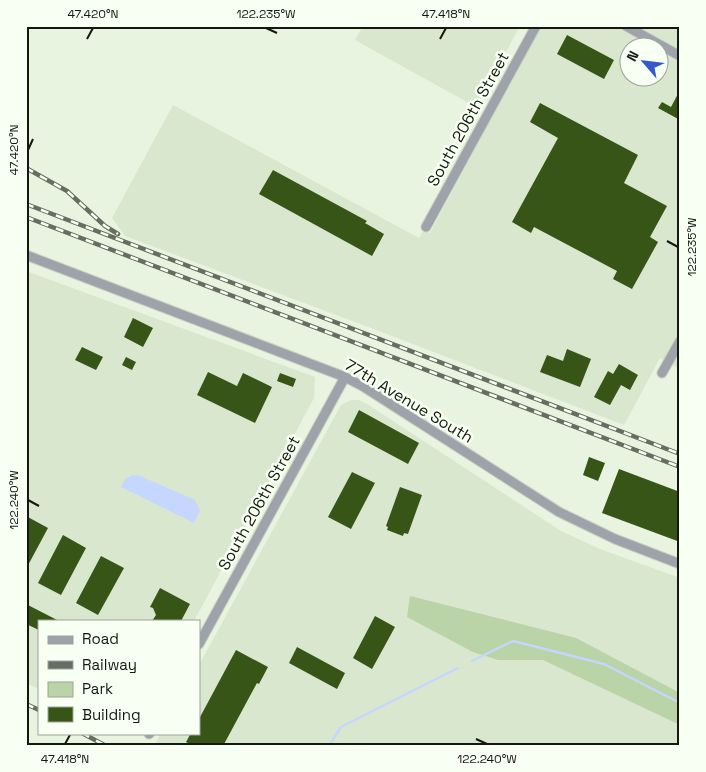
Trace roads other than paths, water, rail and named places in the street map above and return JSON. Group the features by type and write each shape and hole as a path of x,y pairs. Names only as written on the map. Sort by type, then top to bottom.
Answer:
{"street":[{"name":"South 206th Street","path":"426,227 536,26"},
{"path":"626,26 680,56"},
{"name":"77th Avenue South","path":"26,255 345,377 559,512 615,539 680,564"},
{"path":"662,373 680,341"},
{"name":"South 206th Street","path":"200,642 345,377"}],"water":[{"path":"133,475 140,476 195,500 200,511 194,523 121,487 125,479"}],"waterway":[{"path":"472,661 513,641 604,664 680,703"},
{"path":"329,746 341,727 458,668"}],"railway":[{"path":"26,168 67,191 105,226 118,234"},
{"path":"26,204 680,454"},
{"path":"26,217 680,467"},
{"path":"26,704 38,710"},
{"path":"84,734 106,746"}]}
